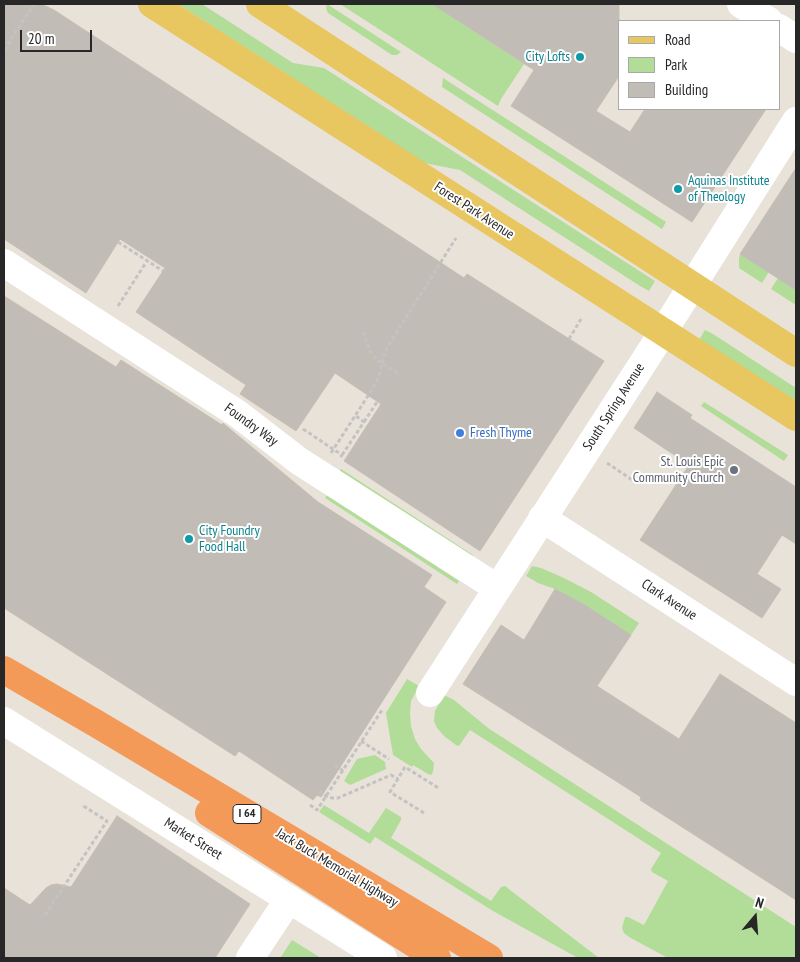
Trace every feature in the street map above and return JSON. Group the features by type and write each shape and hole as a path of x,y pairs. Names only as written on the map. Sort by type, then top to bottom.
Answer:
{"highway":[{"name":"Jack Buck Memorial Highway","path":"4,670 489,958"},
{"name":"Jack Buck Memorial Highway","path":"4,681 437,958"},
{"path":"400,934 455,958"}],"main road":[{"name":"Forest Park Avenue","path":"152,4 796,418"},
{"path":"260,4 796,353"}],"street":[{"path":"742,4 766,20"},
{"path":"780,29 796,39"},
{"name":"South Spring Avenue","path":"430,693 663,332 796,121"},
{"name":"Foundry Way","path":"4,263 238,414 299,461 327,467 497,588"},
{"name":"Clark Avenue","path":"542,518 796,682"},
{"name":"Market Street","path":"4,721 383,958"},
{"path":"250,958 289,899"}],"path":[{"path":"4,50 34,4"},
{"path":"327,467 338,442 375,385 383,364 385,352 390,343 456,238"},
{"path":"118,242 151,261 163,271"},
{"path":"568,339 581,319"},
{"path":"363,332 370,351 376,359 400,375"},
{"path":"300,426 340,454 377,402"},
{"path":"356,416 364,422"},
{"path":"610,465 634,481"},
{"path":"310,805 317,810 382,710"},
{"path":"361,741 389,759"},
{"path":"335,765 343,771"},
{"path":"424,813 390,792 406,767 440,789"},
{"path":"319,791 326,796 338,798 391,775 398,779"},
{"path":"45,915 107,821 82,805"}],"green space":[{"path":"178,4 202,4 293,63 324,68 655,281 649,291 460,170 424,163"},
{"path":"327,4 401,52 397,55 392,55 328,13"},
{"path":"340,4 432,4 524,64 498,106"},
{"path":"443,78 666,222 662,229 442,87"},
{"path":"740,254 769,272 762,283 739,268"},
{"path":"778,278 796,290 796,305 771,289"},
{"path":"705,330 796,388 796,401 699,340"},
{"path":"704,402 788,455 784,461 701,406"},
{"path":"341,469 473,555 471,558 339,472"},
{"path":"327,495 459,581 457,584 325,498"},
{"path":"532,566 564,578 591,592 639,623 631,635 585,605 526,576"},
{"path":"407,679 419,686 411,701 411,726 415,739 421,749 434,763 431,775 413,765 412,767 393,755 386,713"},
{"path":"444,695 454,700 488,728 796,927 796,958 668,958 629,937 622,928 625,917 644,925 668,881 652,872 651,869 661,853 470,730 459,746 456,745 444,736 434,721 435,711"},
{"path":"375,755 385,762 386,769 350,785 344,781 357,759"},
{"path":"324,805 369,833 386,808 401,817 391,838 491,901 501,887 505,886 599,958 578,958 493,911 375,837 370,844 319,812"},
{"path":"292,940 321,958 280,958"}],"building":[{"path":"4,4 41,4 54,10 464,278 467,274 604,361 480,551 344,461 381,404 335,373 296,431 240,394 246,385 136,312 165,268 120,239 86,293 4,239"},
{"path":"432,4 619,4 618,78 596,111 630,132 644,110 765,110 692,222 511,106 534,70"},
{"path":"796,168 796,290 740,254"},
{"name":"City Foundry Food Hall","path":"4,296 116,367 121,360 222,425 223,423 318,502 432,575 424,587 446,602 321,797 317,795 313,800 239,751 235,756 4,608"},
{"path":"657,392 692,415 690,418 796,487 796,544 782,535 757,574 781,589 762,618 640,540 689,465 634,428"},
{"path":"555,589 585,605 631,635 597,686 679,739 720,674 796,723 796,900 640,800 641,797 463,684 501,625 524,640"},
{"path":"117,816 250,904 215,958 4,958 4,888 30,905 51,885 57,884 71,887"}],"place":[{"name":"City Lofts","path":"580,57"},
{"name":"Aquinas Institute of Theology","path":"678,189"},
{"name":"Fresh Thyme","path":"460,433"},
{"name":"St. Louis Epic Community Church","path":"734,470"},
{"name":"City Foundry Food Hall","path":"189,539"}]}
